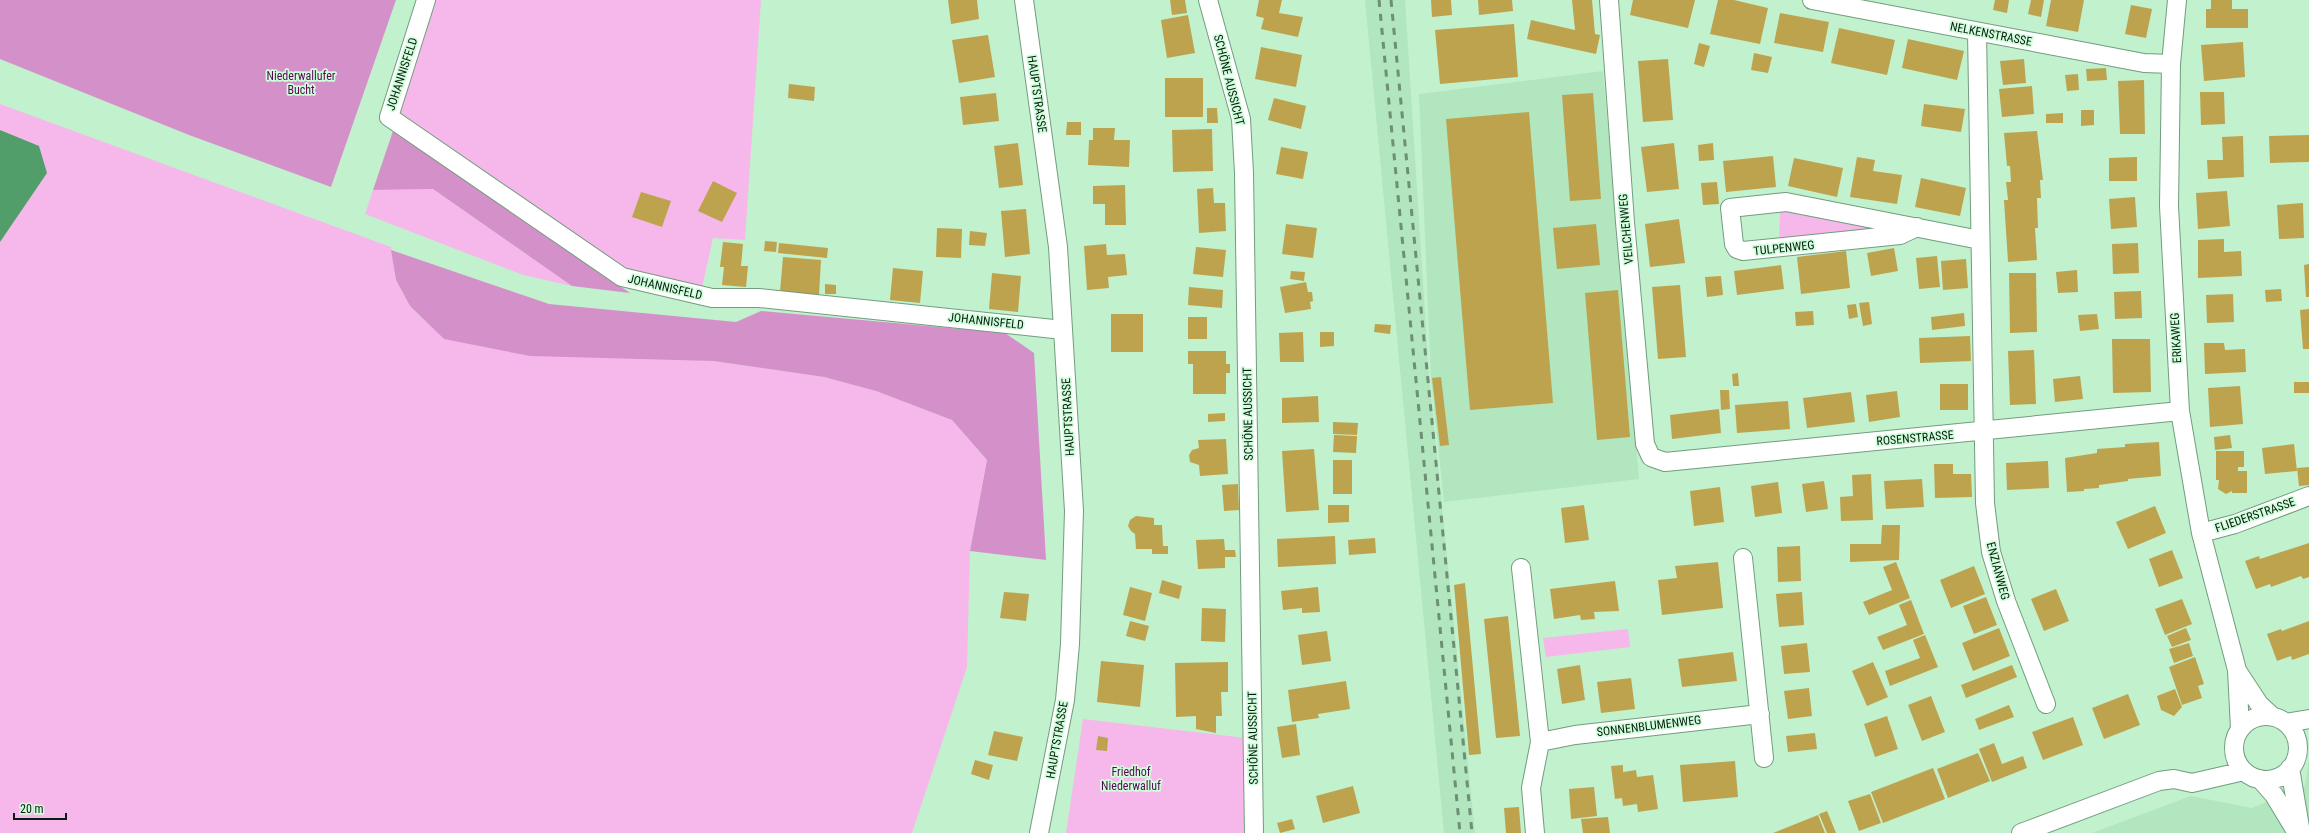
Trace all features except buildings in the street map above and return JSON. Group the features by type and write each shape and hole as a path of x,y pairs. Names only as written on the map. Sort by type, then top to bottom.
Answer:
{"street":[{"name":"JOHANNISFELD","path":"426,0 388,117 622,277 712,298 758,298 1063,330"},
{"name":"HAUPTSTRASSE","path":"1024,0 1058,247 1074,511 1070,644 1064,700 1039,833"},
{"name":"SCHÖNE AUSSICHT","path":"1208,0 1241,119 1244,165 1254,833"},
{"name":"VEILCHENWEG","path":"1609,0 1625,222 1645,444 1651,457"},
{"name":"NELKENSTRASSE","path":"1812,0 2144,63 2171,64"},
{"name":"ERIKAWEG","path":"2177,0 2171,64 2169,206 2180,412 2201,533 2237,670 2240,728"},
{"path":"1977,32 1985,432"},
{"name":"TULPENWEG","path":"1917,227 1900,235 1743,251 1737,248 1734,244 1730,208 1786,202 1917,227 1980,240"},
{"name":"ROSENSTRASSE","path":"1651,457 1665,462 2180,412"},
{"name":"ENZIANWEG","path":"1985,432 1984,501 1991,552 2006,601 2046,704"},
{"name":"FLIEDERSTRASSE","path":"2201,533 2235,524 2309,496"},
{"path":"1743,558 1764,758"},
{"path":"1521,568 1540,742 1531,788 1535,833"},
{"name":"ERIKAWEG","path":"2237,670 2259,704 2279,720"},
{"name":"SONNENBLUMENWEG","path":"1540,742 1575,735 1760,714"},
{"path":"2297,833 2274,796 2260,779 2244,771 2238,764 2234,746 2240,728 2254,718 2279,720 2309,719"},
{"path":"2260,779 2277,778 2290,768 2303,744 2279,720"},
{"path":"2290,768 2301,833"},
{"path":"2022,833 2159,781 2174,779 2192,783 2244,771"}],"shaded area":[{"path":"1365,0 1405,0 1429,377 1475,833 1444,833"},
{"path":"1603,71 1639,479 1444,502 1431,378 1419,94"},
{"path":"0,130 39,146 47,173 0,242"},
{"path":"2309,758 2309,833 2092,833 2191,796 2252,808 2305,786"}],"green space":[{"name":"Niederwallufer Bucht","path":"0,0 396,0 331,187 189,135 0,59"},
{"path":"433,0 761,0 745,240 713,238 702,288 622,272 392,115"},
{"path":"0,104 391,247 396,280 410,306 444,339 713,361 824,377 876,391 952,420 987,460 970,551 967,667 912,833 0,833"},
{"path":"394,128 630,293 572,286 433,189 373,190"},
{"path":"433,189 572,286 523,275 365,214 373,190"},
{"path":"1780,209 1900,229 1779,243"},
{"path":"391,250 549,304 736,322 761,311 1005,333 1034,353 1046,560 970,551 987,460 952,420 876,391 824,377 713,361 530,356 444,339 410,306 396,280"},
{"path":"1628,629 1630,647 1546,657 1543,638"},
{"name":"Friedhof Niederwalluf","path":"1083,719 1246,738 1247,833 1066,833"}],"railway":[{"path":"1379,0 1460,833"},
{"path":"1391,0 1472,833"}]}
